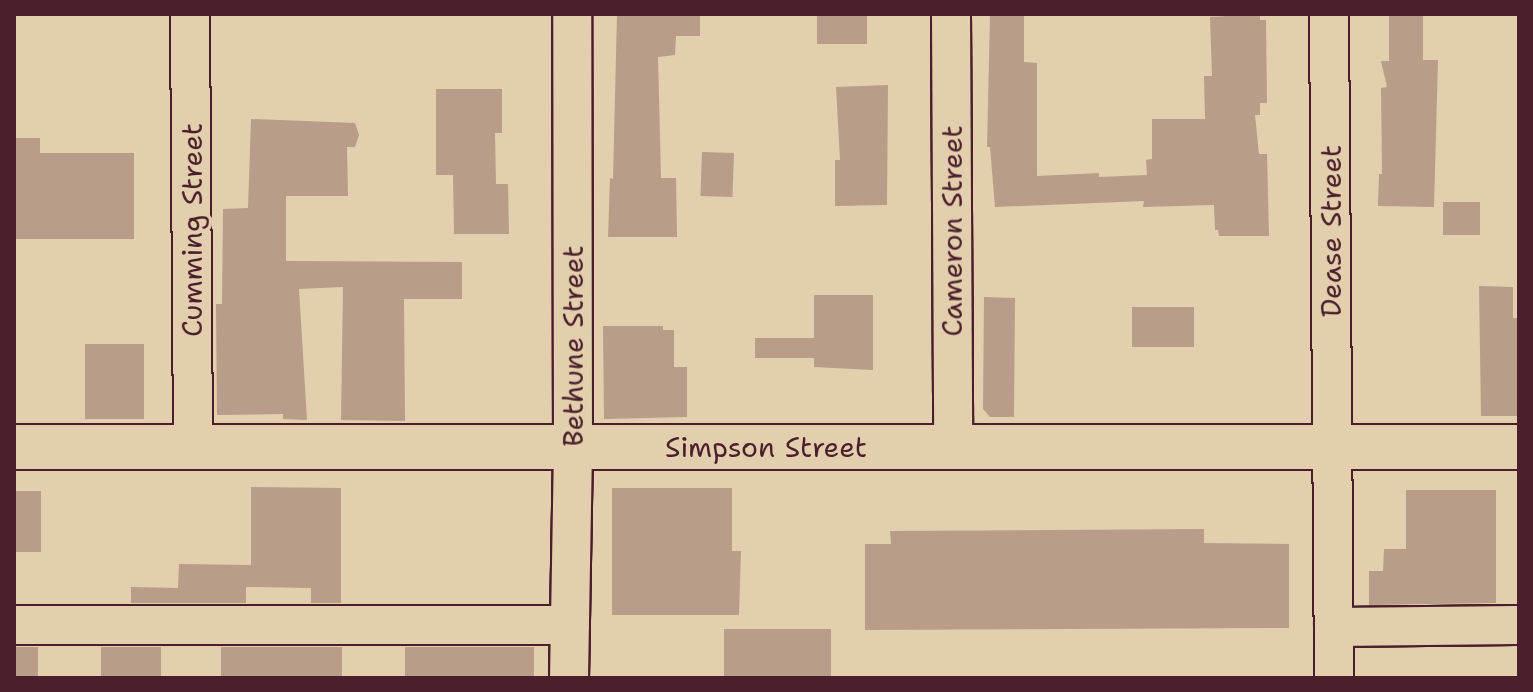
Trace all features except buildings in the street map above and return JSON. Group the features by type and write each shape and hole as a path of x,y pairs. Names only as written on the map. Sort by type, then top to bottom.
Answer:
{"main road":[{"name":"Simpson Street","path":"14,447 1519,447"}],"street":[{"name":"Cumming Street","path":"190,14 193,446"},
{"name":"Bethune Street","path":"569,678 573,445 572,14"},
{"name":"Cameron Street","path":"951,14 953,447"},
{"name":"Dease Street","path":"1329,14 1334,678"},
{"path":"14,625 570,625"},
{"path":"1334,627 1519,625"}]}
